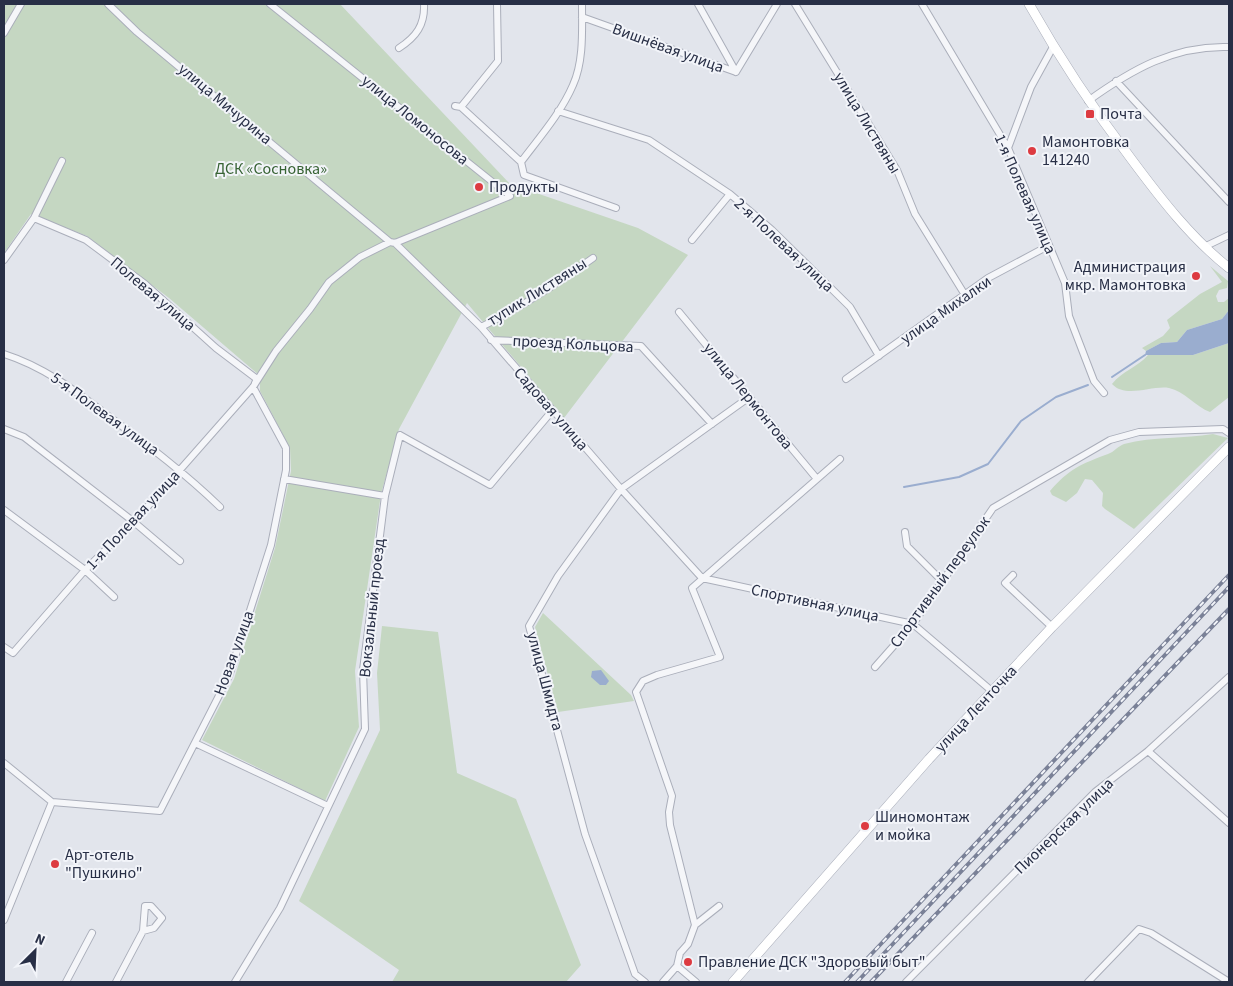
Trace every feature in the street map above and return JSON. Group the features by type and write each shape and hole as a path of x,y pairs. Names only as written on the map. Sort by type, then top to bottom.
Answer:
{"main road":[{"path":"1029,4 1053,47 1088,101 1168,208 1229,268"},
{"name":"улица Ленточка","path":"733,982 929,759 1052,627 1229,447"}],"street":[{"path":"4,33 20,4"},
{"name":"улица Мичурина","path":"108,4 137,32 392,243"},
{"name":"улица Ломоносова","path":"270,4 510,196 392,243"},
{"path":"399,48 413,39 420,28 424,15 424,4"},
{"path":"497,4 498,61 458,107 521,162 524,175 616,208"},
{"path":"521,162 558,111 574,84 580,59 582,4"},
{"path":"698,4 736,72"},
{"name":"Вишнёвая улица","path":"582,17 736,72 777,4"},
{"name":"улица Листвяны","path":"795,4 897,170 915,214 965,295"},
{"name":"1-я Полевая улица","path":"922,4 1008,148 1065,283 1069,316 1094,381 1104,393"},
{"path":"1088,101 1116,81 1148,62 1178,52 1213,46 1229,47"},
{"path":"1008,148 1031,87 1053,47"},
{"path":"1116,81 1229,202"},
{"name":"2-я Полевая улица","path":"558,111 649,140 730,194 772,230 850,307 879,356"},
{"path":"4,260 34,218 62,161"},
{"path":"692,240 730,194"},
{"name":"Полевая улица","path":"34,218 86,240 145,284 216,348 256,379 253,387"},
{"path":"1206,246 1229,235"},
{"name":"Садовая улица","path":"392,243 480,327 621,489 702,578"},
{"name":"1-я Полевая улица","path":"4,647 13,653 85,570 134,522 253,387 276,350 310,309 329,282 360,257 392,243"},
{"name":"улица Михалки","path":"846,379 988,278 1048,246"},
{"name":"тупик Листвяны","path":"480,327 503,316 564,279 592,258"},
{"name":"улица Лермонтова","path":"679,312 748,398 817,479"},
{"name":"проезд Кольцова","path":"491,340 641,346 712,424"},
{"name":"5-я Полевая улица","path":"4,354 22,360 55,376 180,469 220,507"},
{"name":"Новая улица","path":"52,802 160,811 229,676 271,545 284,479 286,448 253,387"},
{"name":"улица Шмидта","path":"645,982 635,974 585,834 529,626 558,576 621,489 748,398"},
{"name":"Вокзальный проезд","path":"235,982 280,908 365,729 363,670 385,496 400,435 490,485 552,410"},
{"path":"4,428 24,437 134,522 180,561"},
{"name":"Спортивный переулок","path":"875,667 913,624 993,508 1110,440 1139,432 1223,429 1229,433"},
{"path":"695,925 670,825 669,812 672,796 636,692 642,681 657,675 720,658 692,588 840,459"},
{"path":"284,479 385,496"},
{"path":"4,510 85,570 114,597"},
{"path":"905,532 907,546 943,582"},
{"path":"1013,575 1006,583 1052,627"},
{"name":"Спортивная улица","path":"702,578 913,624 992,692"},
{"name":"Пионерская улица","path":"906,982 1094,792 1148,751 1229,677"},
{"path":"1222,682 1229,687"},
{"path":"195,743 328,806"},
{"path":"1148,751 1229,823"},
{"path":"4,763 52,802 4,920"},
{"path":"663,982 677,966 680,954 688,944 695,925 719,906"},
{"path":"1088,982 1140,929 1151,933 1229,982"},
{"path":"116,982 143,931"},
{"path":"66,982 92,933"},
{"path":"677,966 696,982"}],"green space":[{"name":"ДСК «Сосновка»","path":"4,4 340,4 510,184 638,228 688,255 564,418 467,303 399,429 381,494 355,671 359,727 325,801 202,740 234,679 275,548 291,471 290,448 260,391 260,376 169,298 87,236 31,214 4,253"},
{"path":"1210,266 1228,281 1227,288 1219,290 1216,296 1218,302 1224,302 1229,298 1229,310 1222,319 1187,330 1177,342 1161,343 1146,351 1142,348 1163,336 1170,328 1167,320 1200,294 1222,282"},
{"path":"1229,343 1229,397 1210,412 1180,392 1169,388 1124,391 1112,384 1148,355 1193,355"},
{"path":"1213,434 1228,438 1134,529 1102,506 1103,493 1092,480 1085,479 1077,493 1066,502 1052,495 1050,491 1063,477 1076,468 1110,453 1124,444 1135,441"},
{"path":"543,613 631,695 634,701 558,712 535,627"},
{"path":"382,626 438,632 457,773 516,799 581,965 566,982 392,982 399,970 299,901 380,730 377,673"}],"water":[{"path":"1229,310 1229,343 1193,355 1145,355 1146,351 1161,343 1177,342 1187,330 1222,319"},
{"path":"601,670 609,681 606,685 600,685 591,677 592,671"}],"waterway":[{"path":"1112,377 1145,355"},
{"path":"904,487 959,477 988,464 1021,421 1056,397 1088,385"}],"railway":[{"path":"845,982 1229,575"},
{"path":"857,982 1229,587"},
{"path":"871,982 1229,609"}],"place":[{"name":"Почта","path":"1090,114"},
{"name":"Мамонтовка 141240","path":"1032,151"},
{"name":"Продукты","path":"479,187"},
{"name":"Администрация мкр. Мамонтовка","path":"1196,276"},
{"name":"Шиномонтаж и мойка","path":"865,826"},
{"name":"Арт-отель \"Пушкино\"","path":"55,864"},
{"name":"Правление ДСК \"Здоровый быт\"","path":"688,962"}]}
